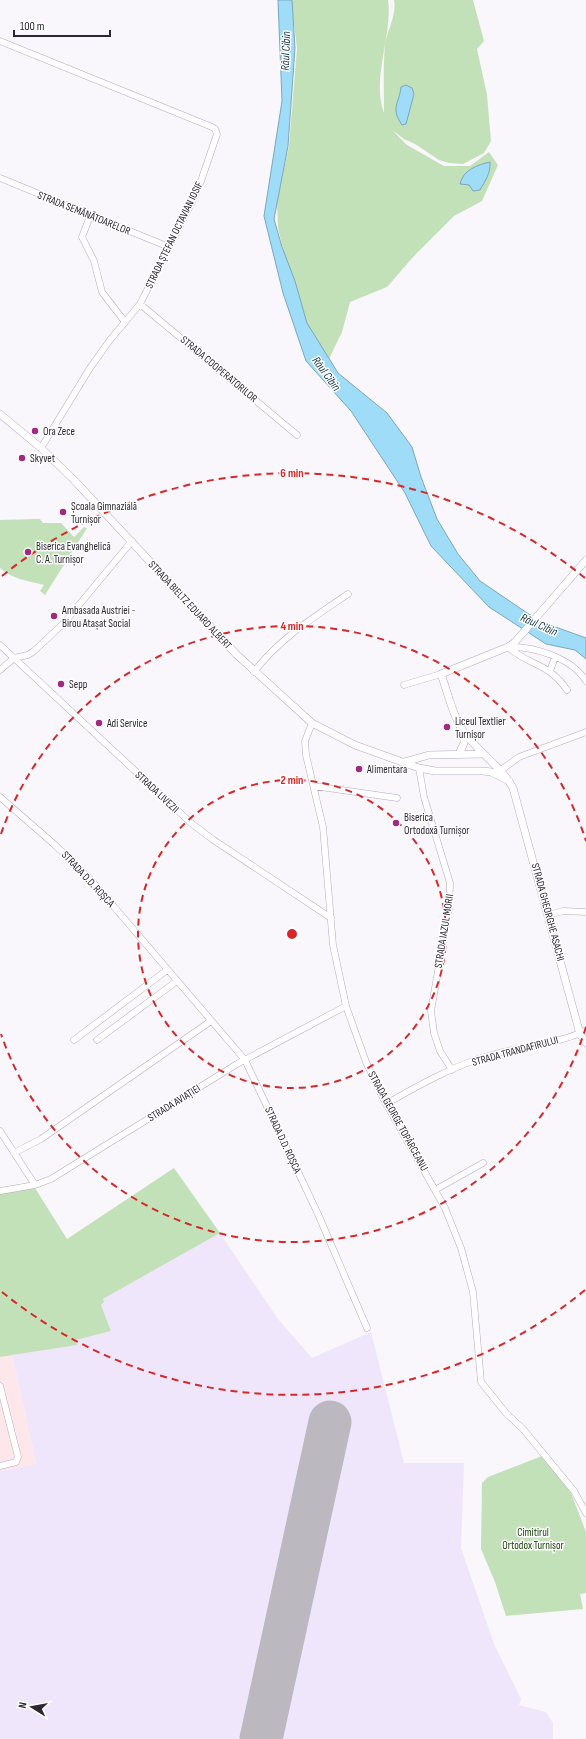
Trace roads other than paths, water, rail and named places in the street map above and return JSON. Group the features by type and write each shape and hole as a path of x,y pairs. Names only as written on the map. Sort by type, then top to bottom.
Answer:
{"street":[{"name":"STRADA ȘTEFAN OCTAVIAN IOSIF","path":"0,41 215,129 217,134 201,181 140,304 90,368 41,448"},
{"name":"STRADA SEMĂNĂTOARELOR","path":"0,178 168,247"},
{"path":"90,216 82,237 94,261 102,292 125,322"},
{"name":"STRADA COOPERATORILOR","path":"140,304 297,435"},
{"name":"STRADA BIELTZ EDUARD ALBERT","path":"0,414 41,448 74,480 132,541 169,584 254,672 312,723 355,745 419,768 435,771 484,771 496,774 509,781"},
{"path":"0,670 14,658 28,655 34,651 64,623 132,541"},
{"path":"404,685 441,674 508,647 521,636 586,560"},
{"path":"254,672 269,653 288,637 348,594"},
{"name":"STRADA LIVEZII","path":"0,645 191,823 212,839 330,918"},
{"path":"508,647 522,647 555,657 576,668 586,681"},
{"path":"508,647 520,657 550,671 567,690"},
{"path":"550,671 555,657"},
{"path":"441,674 463,730 464,743 459,754"},
{"name":"STRADA GEORGE TOPÂRCEANU","path":"312,723 306,735 305,746 323,827 333,946 346,1006 366,1062 386,1104 446,1208 454,1229 468,1270 477,1321 481,1382 506,1413 522,1428 574,1491 586,1513"},
{"name":"STRADA GHEORGHE ASACHI","path":"463,730 482,754 501,770 509,781 517,798 586,1043"},
{"path":"501,770 519,757 586,732"},
{"path":"404,762 429,755 482,754"},
{"name":"STRADA IAZUL MORII","path":"419,768 424,797 450,883 449,908 431,1010 434,1033 440,1051 452,1070"},
{"path":"314,786 397,798"},
{"name":"STRADA D.D. ROȘCA","path":"0,797 55,845 92,881 245,1060 318,1214 368,1328"},
{"path":"549,915 563,911 586,912"},
{"path":"74,1040 168,970"},
{"path":"97,1040 177,981"},
{"name":"STRADA AVIAȚIEI","path":"0,1191 35,1185 51,1179 245,1060 346,1006"},
{"path":"14,1153 42,1139 211,1021"},
{"name":"STRADA TRANDAFIRULUI","path":"386,1104 452,1070 491,1055 583,1032"},
{"path":"0,1132 35,1185"},
{"path":"435,1190 483,1163"},
{"path":"0,1386 18,1457 16,1462 0,1466"}],"water":[{"name":"Râul Cibin","path":"278,0 292,0 295,48 288,146 274,219 282,247 295,281 307,323 338,373 387,413 412,447 421,477 437,519 458,554 480,581 539,621 586,638 586,659 575,650 546,644 489,607 431,546 405,493 351,411 306,361 283,293 264,216 282,101"},
{"path":"406,85 412,88 414,94 406,124 402,125 396,114 396,106 401,87"},
{"path":"490,162 489,173 480,190 473,191 469,185 460,184 464,175 471,169"}],"place":[{"name":"Ora Zece","path":"35,431"},
{"name":"Skyvet","path":"22,458"},
{"name":"Școala Gimnazială Turnișor","path":"63,512"},
{"name":"Biserica Evanghelică C. A. Turnișor","path":"28,552"},
{"name":"Ambasada Austriei - Birou Atașat Social","path":"54,616"},
{"name":"Sepp","path":"61,684"},
{"name":"Adi Service","path":"99,723"},
{"name":"Liceul Textlier Turnișor","path":"447,727"},
{"name":"Alimentara","path":"359,769"},
{"name":"Biserica Ortodoxă Turnișor","path":"396,823"}],"park label":[{"name":"Cimitirul Ortodox Turnișor","path":"533,1538"}]}
